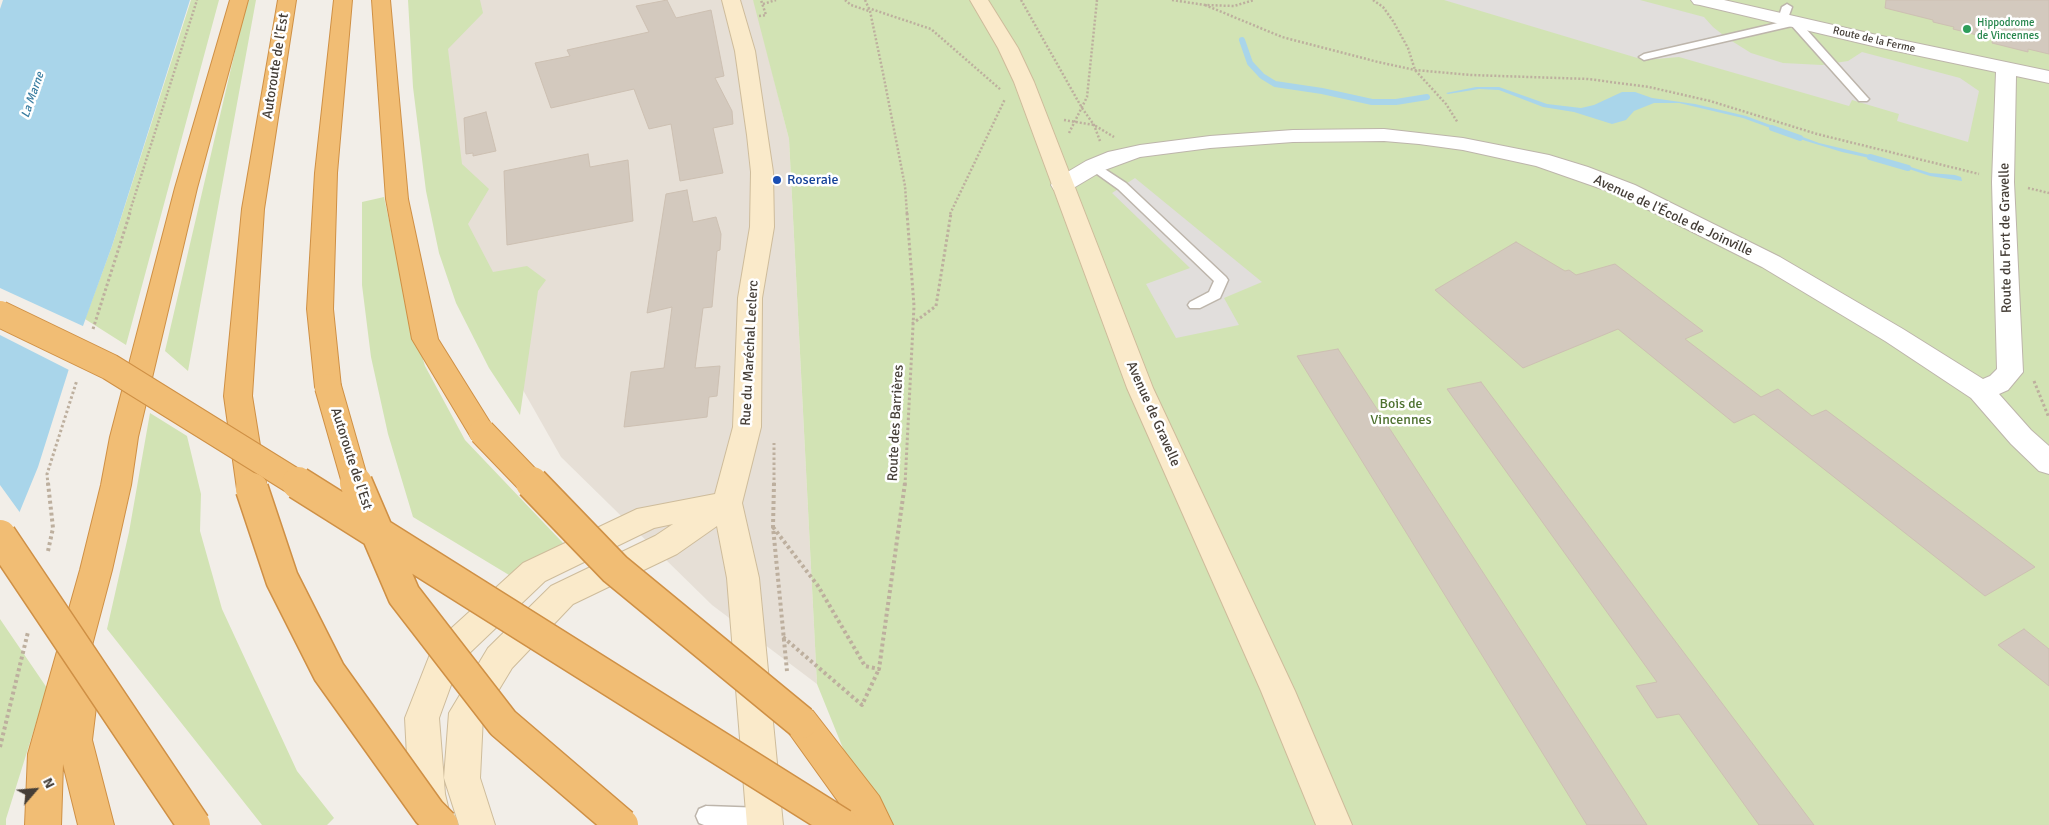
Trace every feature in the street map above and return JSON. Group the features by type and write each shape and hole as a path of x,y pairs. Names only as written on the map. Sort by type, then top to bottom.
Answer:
{"highway":[{"path":"43,825 46,754 96,570 116,485 124,437 186,188 239,0"},
{"name":"Autoroute de l’Est","path":"287,0 253,209 238,396 252,489 282,579 329,672 429,812 442,825"},
{"name":"Autoroute de l’Est","path":"343,0 326,173 320,310 328,387 358,490 404,595 503,723 622,825"},
{"path":"381,0 397,199 425,339 482,432 615,569 801,722 866,808 875,825"},
{"path":"0,314 119,372 390,540 842,825"},
{"path":"0,536 194,825"},
{"path":"96,570 75,740 96,825"}],"street":[{"name":"Rue du Maréchal Leclerc","path":"731,0 744,51 758,135 762,172 762,227 750,298 747,427 727,503 743,578 765,822"},
{"name":"Avenue de Gravelle","path":"979,0 1008,48 1040,121 1062,185 1140,388 1278,691 1334,825"},
{"name":"Route de la Ferme","path":"1700,0 1788,16 2006,69 2049,77"},
{"name":"Route du Fort de Gravelle","path":"1981,391 1999,383 2010,372 2003,182 2006,69"},
{"name":"Avenue de l'École de Joinville","path":"1062,185 1094,166 1116,156 1140,151 1262,137 1384,135 1463,144 1541,160 1580,172 1627,190 1771,262 1894,335 1981,391 2021,437 2049,462"},
{"path":"435,825 426,794 422,718 446,654 534,572 648,517 727,503"},
{"path":"477,825 462,778 466,713 500,658 562,595 666,545 727,503"}],"lane":[{"path":"1644,56 1788,16 1863,99"},
{"path":"1094,166 1122,186 1221,280 1215,295 1195,305"},
{"path":"706,816 765,822"}],"path":[{"path":"761,0 766,15"},
{"path":"763,4 776,0"},
{"path":"845,0 851,5 931,29 1007,95 951,211 936,306 912,324"},
{"name":"Route des Barrières","path":"783,636 862,706 879,669 906,475 914,306 905,186 869,9 865,0"},
{"path":"1021,0 1082,108 1094,125"},
{"path":"1067,137 1082,108 1088,87 1097,0"},
{"path":"1172,0 1205,5 1234,6 1254,0"},
{"path":"1373,0 1383,7 1393,20 1408,48 1415,70 1446,104 1463,131 1463,144"},
{"path":"1205,5 1282,37 1320,48 1415,70 1471,76 1588,79 1649,87 1710,101 1817,134 1956,167 2049,194"},
{"path":"1040,121 1055,120 1094,125 1119,139"},
{"path":"774,435 773,527 788,674"},
{"path":"773,527 818,586 865,666 879,669"}],"shaded area":[{"path":"420,0 753,0 789,139 817,684 712,605 561,457 489,330"},
{"path":"1444,0 1640,0 1704,17 1727,38 1751,53 1783,63 1822,65 1848,61 1862,52 1960,78 1979,91 1968,142 1897,121 1899,114 1852,100 1849,106 1679,57 1644,60"},
{"path":"1135,178 1262,282 1224,298 1239,325 1176,338 1146,284 1190,268 1112,193"}],"green space":[{"path":"191,0 219,0 126,345 85,319 112,246"},
{"path":"247,0 256,0 188,371 165,351"},
{"path":"408,0 480,0 483,13 448,49 462,164 489,189 468,224 493,272 527,266 546,280 538,291 520,415 489,368 456,303 439,253 426,191 413,87"},
{"name":"Bois de Vincennes","path":"753,0 2049,0 2049,825 874,825 817,684 789,139"},
{"path":"384,197 408,309 425,366 465,440 563,543 509,575 413,517 388,434 371,357 362,285 362,202"},
{"path":"150,413 187,436 201,494 200,531 222,609 297,771 334,818 327,825 262,825 107,629 129,532"},
{"path":"0,619 47,688 6,819 6,825 0,825"}],"water":[{"name":"La Marne","path":"3,0 190,0 112,246 79,337 38,467 13,528 0,543 0,9"},
{"path":"1476,87 1499,87 1547,104 1581,108 1594,105 1622,92 1635,92 1652,98 1695,104 1746,116 1819,143 1882,158 1930,173 1955,175 1961,177 1962,181 1930,176 1888,162 1842,152 1743,118 1679,103 1654,103 1634,111 1626,120 1612,124 1574,112 1543,107 1499,90 1479,89 1446,93"}],"pier":[{"path":"0,288 85,327 71,371 0,335"},
{"path":"0,485 21,514 15,529 0,546"}],"building":[{"path":"667,0 676,18 711,10 724,76 715,78 732,111 733,124 713,128 723,173 680,181 671,124 649,129 634,89 551,108 535,63 570,56 567,50 649,32 636,6"},
{"path":"1886,0 2049,0 2049,54 2028,49 2028,52 1992,43 1993,39 1953,29 1954,27 1933,22 1933,20 1885,8"},
{"path":"486,112 496,151 473,156 473,153 466,154 464,118"},
{"path":"588,154 590,167 628,160 633,221 507,245 504,171"},
{"path":"687,190 693,222 716,217 721,234 720,250 717,251 712,307 703,308 695,368 720,366 717,396 709,397 707,417 624,427 631,372 664,368 672,307 647,313 666,194"},
{"path":"1516,242 1565,271 1569,270 1576,275 1615,264 1703,331 1685,339 1761,397 1778,389 1812,416 1826,410 2035,567 1985,596 1754,414 1734,423 1618,329 1523,368 1435,290"},
{"path":"1338,349 1647,825 1587,825 1297,356"},
{"path":"1481,382 1814,825 1759,825 1679,714 1657,718 1636,686 1657,682 1447,389"},
{"path":"2024,629 2049,649 2049,686 1998,645"}],"waterway":[{"path":"1242,40 1250,63 1262,76 1275,84 1322,91 1372,102 1396,102 1427,97"},
{"path":"1772,128 1800,138"},
{"path":"1870,157 1908,168"}],"place":[{"name":"Hippodrome de Vincennes","path":"1967,29"},
{"name":"Roseraie","path":"777,180"}]}
